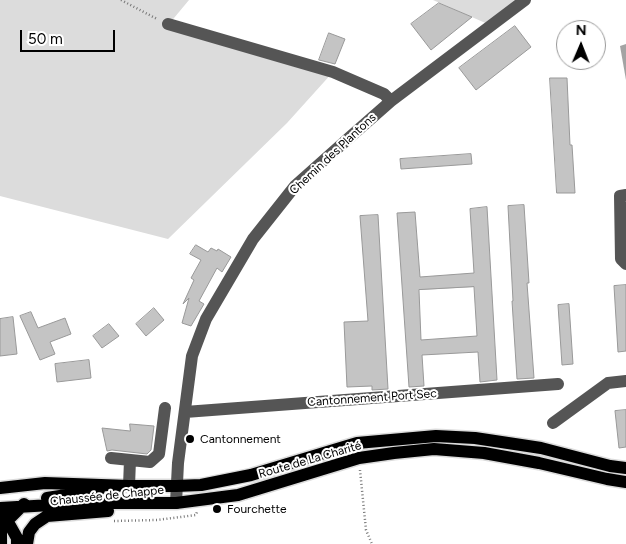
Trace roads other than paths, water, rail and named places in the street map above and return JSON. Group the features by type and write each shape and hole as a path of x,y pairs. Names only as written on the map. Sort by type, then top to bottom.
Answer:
{"main road":[{"name":"Route de La Charité","path":"0,488 45,483 129,486 201,485 251,475 357,443 436,436 475,438 541,448 610,466 626,468"},
{"name":"Route de La Charité","path":"0,508 85,503 176,503 238,495 359,458 434,449 484,453 539,462 626,482"},
{"name":"Chaussée de Chappe","path":"1,544 2,527 29,500 129,486"},
{"name":"Chaussée de Chappe","path":"27,544 29,532 35,524 47,516 176,503"},
{"path":"0,508 17,538 17,544"}],"street":[{"name":"Chemin des Plantons","path":"176,503 176,486 192,356 206,319 253,239 295,186 391,102 525,0"},
{"path":"168,24 333,72 384,94 391,102"},
{"path":"626,195 620,196 621,259 626,264"},
{"path":"553,422 608,383 626,381"},
{"name":"Cantonnement Port Sec","path":"185,412 558,384"},
{"path":"111,458 150,462 159,454 165,408"},
{"path":"162,433 182,436"},
{"path":"129,486 130,460"}],"place":[{"name":"Cantonnement","path":"190,439"},
{"name":"Fourchette","path":"217,509"}]}
